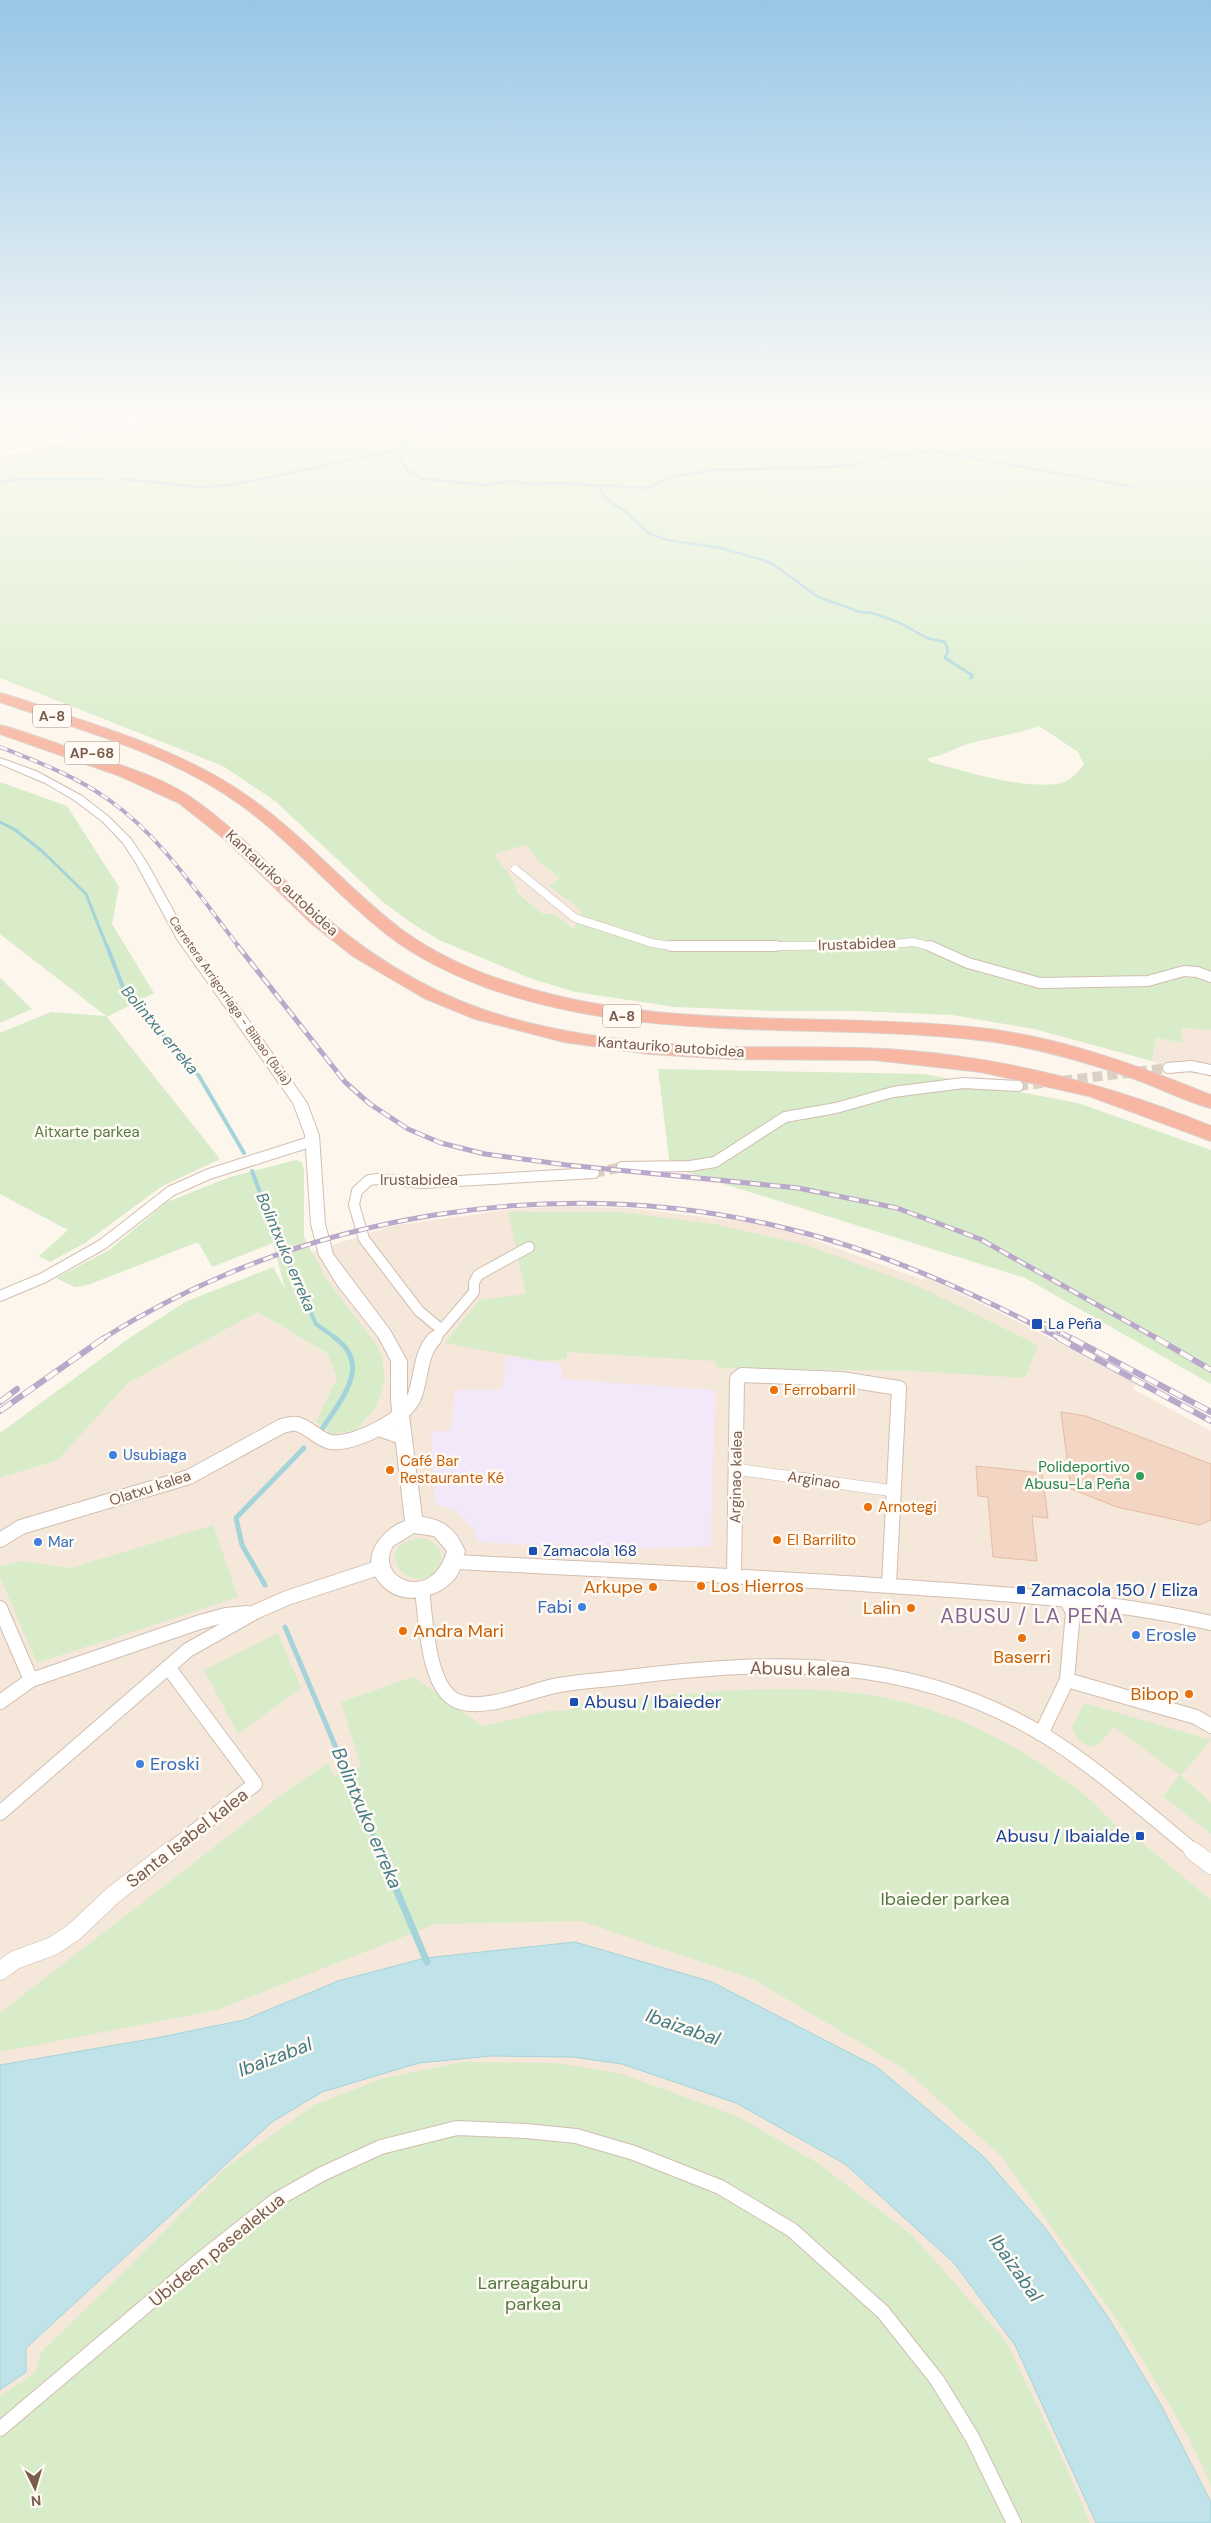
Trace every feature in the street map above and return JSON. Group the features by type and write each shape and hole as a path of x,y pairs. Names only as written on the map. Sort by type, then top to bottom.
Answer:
{"highway":[{"name":"AP-68","path":"0,686 104,732"},
{"name":"Kantauriko autobidea","path":"0,697 104,732 185,765 224,787 257,810 397,935 454,967 533,996 618,1015 689,1023 908,1029 974,1034 1067,1050 1140,1072 1211,1102"},
{"name":"AP-68","path":"0,720 119,762 153,778 178,795"},
{"name":"Kantauriko autobidea","path":"0,729 108,766 178,795 232,835 298,902 346,942 407,984 441,1001 481,1015 551,1034 602,1044 650,1049 898,1056 1023,1071 1088,1087 1154,1109 1211,1134"}],"street":[{"name":"Carretera Arrigorriaga - Bilbao (Buia)","path":"0,761 29,772 76,797 106,819 130,844 150,875 180,933 294,1092 308,1121 312,1140 317,1168 319,1225 326,1254 344,1283 392,1345 402,1374 400,1389 401,1413 414,1525"},
{"name":"Irustabidea","path":"515,869 575,918 652,943 677,948 885,945 913,942 925,944 968,963 1040,983 1070,984 1148,981 1184,971 1197,972 1211,977"},
{"path":"1168,1068 1191,1066 1211,1070"},
{"path":"622,1167 690,1166 715,1162 785,1117 836,1108 893,1092 963,1083 1018,1086"},
{"path":"0,1296 42,1278 102,1244 171,1191 209,1174 312,1140"},
{"name":"Irustabidea","path":"442,1330 419,1311 364,1239 354,1205 357,1191 369,1180 378,1179 423,1183 594,1173"},
{"path":"401,1413 415,1397 426,1347 474,1292 474,1283 478,1275 529,1247"},
{"name":"Arginao kalea","path":"734,1575 737,1379 742,1375 884,1384 899,1388 894,1491"},
{"name":"Olatxu kalea","path":"0,1540 21,1528 189,1476 282,1426 297,1424 331,1442 360,1438 379,1429 401,1413"},
{"path":"379,1429 404,1438"},
{"name":"Arginao","path":"735,1469 894,1491"},
{"path":"889,1585 894,1491"},
{"path":"414,1525 432,1526 446,1533 456,1551 455,1562 443,1580 422,1590 400,1588 384,1576 380,1556 384,1545 402,1529 414,1525"},
{"path":"455,1562 734,1575 889,1585 1067,1601 1171,1613 1211,1623"},
{"path":"0,1813 118,1713 188,1650 255,1612 306,1592 381,1567"},
{"name":"Abusu kalea","path":"422,1590 435,1674 442,1690 458,1702 481,1703 558,1686 652,1674 781,1666 850,1668 915,1680 971,1699 1041,1734 1115,1787 1211,1865"},
{"path":"1041,1734 1067,1680 1074,1612 1067,1601"},
{"path":"0,1608 31,1680"},
{"path":"0,1702 31,1680 200,1622 226,1615 255,1612"},
{"name":"Santa Isabel kalea","path":"0,1972 15,1960 53,1946 74,1932 112,1896 255,1784 168,1667"},
{"path":"1067,1680 1196,1718 1211,1726"},
{"name":"Ubideen pasealekua","path":"0,2429 215,2248 276,2200 322,2174 381,2147 456,2128 526,2131 576,2136 634,2153 720,2187 792,2230 883,2312 937,2380 972,2437 1014,2523"}],"shaded area":[{"path":"526,845 540,863 560,878 549,886 583,911 574,929 553,914 543,914 517,891 515,883 493,854"},
{"path":"1181,1028 1211,1030 1211,1077 1173,1071 1152,1061 1156,1038 1183,1043"},
{"path":"568,1206 629,1208 747,1222 798,1234 923,1280 925,1277 1015,1320 1137,1384 1133,1389 1211,1431 1211,2523 0,2523 0,1478 58,1460 128,1383 258,1312 329,1355 337,1378 317,1422 356,1430 376,1408 385,1381 375,1342 327,1280 311,1252 391,1226 514,1209"},
{"path":"506,1356 561,1364 563,1379 715,1390 711,1546 612,1550 478,1542 473,1528 456,1511 435,1504 431,1432 451,1430 455,1390 502,1390"}],"green space":[{"path":"0,537 1211,537 1211,1030 1181,1028 1183,1043 1156,1038 1152,1061 1034,1029 952,1015 675,1007 575,992 532,979 439,940 413,924 383,902 275,801 223,766 0,678","holes":["1039,726 1078,752 1084,764 1076,774 1057,784 1042,785 1026,784 976,774 930,762 927,758 971,743","526,845 540,863 560,878 549,886 582,911 574,929 553,914 543,914 517,892 515,883 494,854"]},
{"name":"Aitxarte parkea","path":"0,782 67,806 119,887 112,924 154,993 107,1017 220,1159 161,1187 85,1243 50,1262 39,1256 68,1230 0,1194 0,1033 51,1012 106,1016 0,934"},
{"path":"0,978 32,1009 0,1023"},
{"path":"658,1069 924,1074 1078,1103 1211,1150 1211,1384 1025,1278 670,1167"},
{"path":"296,1160 302,1162 304,1170 304,1237 327,1280 375,1342 382,1357 385,1380 376,1408 356,1430 333,1434 316,1422 337,1378 328,1354 258,1312 128,1383 58,1460 0,1478 0,1433 128,1339 185,1302 273,1267 285,1289 273,1243 212,1267 198,1242 88,1285 75,1287 56,1278 109,1250 167,1202 230,1177"},
{"path":"508,1212 621,1212 714,1224 806,1245 920,1287 1038,1345 1025,1378 914,1371 717,1368 715,1361 567,1352 567,1359 541,1361 445,1343 479,1300 526,1294"},
{"path":"213,1525 238,1597 37,1663 0,1577 0,1566 22,1561 71,1568"},
{"path":"422,1538 438,1547 441,1560 429,1576 418,1579 408,1576 400,1569 395,1560 397,1551 405,1543"},
{"path":"278,1633 301,1688 238,1734 204,1670"},
{"name":"Ibaieder parkea","path":"413,1677 483,1726 553,1710 568,1710 582,1703 753,1689 821,1690 854,1693 912,1704 968,1724 1015,1748 1048,1768 1094,1803 1120,1829 1134,1836 1211,1900 1211,2485 1188,2436 1129,2337 1002,2157 904,2069 755,1980 581,1921 436,1924 217,2010 0,2052 0,2013 285,1792 328,1763 334,1776 361,1767 341,1702"},
{"path":"1084,1703 1211,1740 1181,1775 1211,1803 1211,1834 1163,1796 1180,1775 1114,1727 1098,1745 1091,1747 1079,1741 1072,1727"},
{"name":"Larreagaburu parkea","path":"464,2062 556,2063 622,2074 739,2117 819,2164 912,2235 1006,2341 1065,2464 1090,2523 0,2523 0,2396 35,2373 41,2352 129,2267 227,2167 314,2105 384,2078"}],"water":[{"name":"Ibaizabal","path":"575,1942 712,1982 877,2067 984,2157 1046,2229 1108,2317 1161,2405 1211,2502 1211,2523 1096,2523 1015,2345 954,2263 845,2164 736,2103 622,2064 572,2057 491,2056 419,2063 322,2092 272,2122 26,2348 26,2372 0,2390 0,2065 156,2038 244,2020 338,1981 425,1958"}],"building":[{"name":"Polideportivo Abusu-La Peña","path":"1061,1412 1086,1416 1211,1464 1211,1520 1199,1525 1117,1507 1071,1489"},
{"path":"976,1466 1042,1473 1048,1518 1032,1516 1037,1561 993,1557 988,1497 978,1496"}],"waterway":[{"path":"658,537 667,540 721,548 763,560 774,565 818,597 860,612 872,613 898,622 927,638 945,642 947,648"},
{"path":"947,647 948,651 945,658 972,675 971,678"},
{"name":"Bolintxu erreka","path":"0,822 14,829 42,851 86,894 107,947"},
{"name":"Bolintxu erreka","path":"107,946 124,990 199,1076 244,1153"},
{"name":"Bolintxuko erreka","path":"252,1171 276,1235 316,1324 337,1339"},
{"name":"Bolintxuko erreka","path":"322,1429 344,1395 352,1371 352,1360 346,1349 335,1338"},
{"name":"Bolintxuko erreka","path":"265,1585 242,1545 236,1518 304,1448"},
{"name":"Bolintxuko erreka","path":"285,1627 380,1852"},
{"name":"Bolintxuko erreka","path":"380,1851 427,1962"}],"tunnel":[{"path":"1018,1086 1168,1068"},
{"path":"594,1173 622,1167"}],"railway":[{"path":"0,747 56,770 83,784 96,791 128,815 163,850 195,888 239,947"},
{"path":"238,946 345,1082 370,1104 408,1129 441,1143 485,1154 567,1165 798,1188 897,1208 980,1239 1158,1339"},
{"path":"102,1339 180,1296 262,1260 347,1234 434,1215 523,1205 612,1204 701,1212 789,1229 824,1238 928,1275 1061,1339"},
{"path":"1043,1323 1073,1339"},
{"path":"0,1411 104,1338"},
{"path":"1058,1338 1211,1421"},
{"path":"1071,1338 1211,1412"},
{"path":"1156,1338 1211,1370"},
{"path":"0,1402 17,1389"}],"place":[{"name":"La Peña","path":"1037,1324"},
{"name":"Ferrobarril","path":"774,1390"},
{"name":"Usubiaga","path":"113,1455"},
{"name":"Café Bar Restaurante Ké","path":"390,1470"},
{"name":"Polideportivo Abusu-La Peña","path":"1140,1476"},
{"name":"Arnotegi","path":"868,1507"},
{"name":"El Barrilito","path":"777,1540"},
{"name":"Mar","path":"38,1542"},
{"name":"Zamacola 168","path":"533,1551"},
{"name":"Los Hierros","path":"701,1586"},
{"name":"Arkupe","path":"653,1587"},
{"name":"Zamacola 150 / Eliza","path":"1021,1590"},
{"name":"Fabi","path":"582,1607"},
{"name":"Lalin","path":"911,1608"},
{"name":"Andra Mari","path":"403,1631"},
{"name":"Erosle","path":"1136,1635"},
{"name":"Baserri","path":"1022,1638"},
{"name":"Bibop","path":"1189,1694"},
{"name":"Abusu / Ibaieder","path":"574,1702"},
{"name":"Eroski","path":"140,1764"},
{"name":"Abusu / Ibaialde","path":"1140,1836"}],"district":[{"name":"ABUSU / LA PEÑA","path":"1032,1616"}]}
